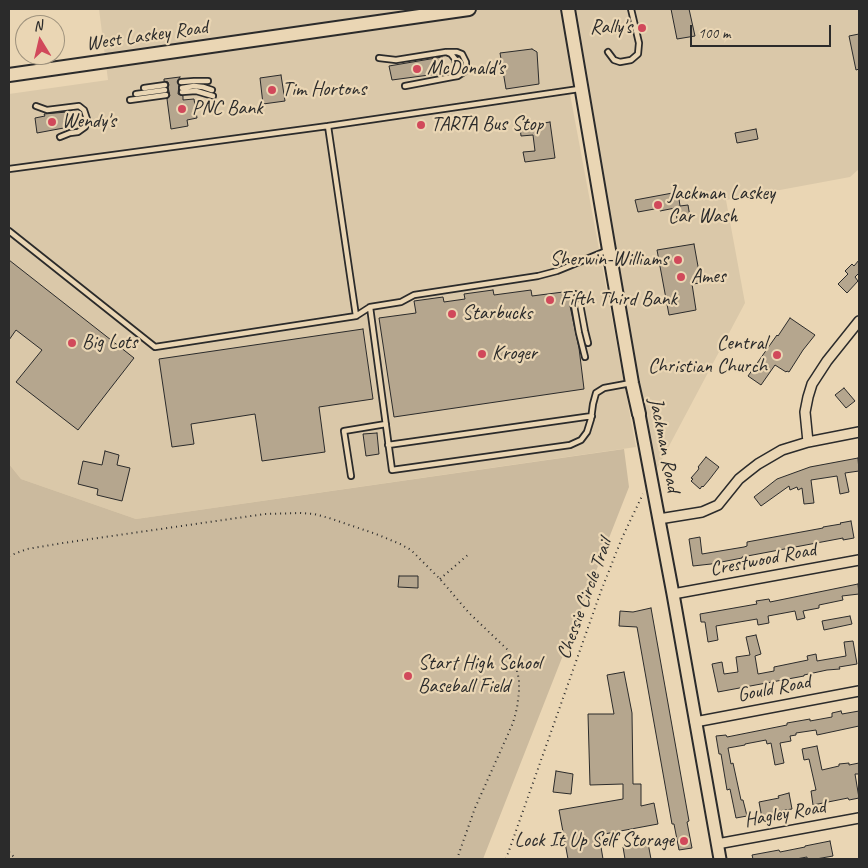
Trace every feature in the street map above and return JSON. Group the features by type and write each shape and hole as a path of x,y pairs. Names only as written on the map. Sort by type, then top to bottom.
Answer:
{"main road":[{"name":"West Laskey Road","path":"9,76 470,9"},
{"name":"Jackman Road","path":"568,9 639,414"}],"street":[{"path":"808,442 805,412 812,384 827,361 859,321"},
{"name":"Jackman Road","path":"639,414 720,859"},
{"path":"659,519 702,512 718,505 739,479 758,464 782,450 808,442 859,432"},
{"name":"Crestwood Road","path":"673,594 859,560"},
{"name":"Gould Road","path":"696,722 859,691"},
{"name":"Hagley Road","path":"717,844 859,818"}],"lane":[{"path":"608,52 614,60 620,62 632,60 638,54 639,43 631,9"},
{"path":"446,52 453,56 456,63 456,71 452,77"},
{"path":"379,58 396,60 446,52 460,52 464,55 466,69 458,76 405,86"},
{"path":"208,81 194,81 182,88 203,87 212,93"},
{"path":"144,88 165,90"},
{"path":"9,169 328,126 582,88"},
{"path":"136,94 165,90"},
{"path":"130,100 165,90"},
{"path":"36,106 47,110 79,106 84,110 87,119 85,127 78,132 60,137"},
{"path":"328,126 356,316"},
{"path":"9,231 155,347 356,316 370,307 401,302 414,295 531,277 557,271 609,250"},
{"path":"575,294 574,305 585,357"},
{"path":"580,304 584,331 588,343"},
{"path":"370,307 392,470 570,445 580,440 587,432 596,393 604,388 632,382"},
{"path":"388,445 592,416"},
{"path":"351,476 344,430 386,424"}],"path":[{"name":"Chessie Circle Trail","path":"506,859 601,591 622,538 645,491"},
{"path":"9,556 27,549 62,543 265,514 300,513 329,518 376,534 411,550 440,579 469,614 510,652 519,680 517,708 512,723 475,808 457,859"},
{"path":"440,579 470,553"},
{"path":"9,852 16,859"}],"shaded area":[{"path":"99,9 859,9 859,169 850,177 726,200 745,303 652,478 582,92 570,94 636,447 136,519 21,479 9,464 9,94 108,80"},
{"path":"624,449 629,487 483,859 9,859 9,464 21,479 136,519"}],"building":[{"path":"671,9 689,9 695,36 677,39"},
{"path":"859,34 859,69 856,70 849,36"},
{"path":"532,49 537,52 539,84 506,89 500,53"},
{"name":"McDonald's","path":"442,57 444,73 392,80 389,66"},
{"name":"Tim Hortons","path":"281,75 285,101 263,104 260,78"},
{"name":"PNC Bank","path":"180,77 177,82 179,85 178,94 183,96 183,100 194,99 197,118 187,120 188,126 171,129 167,99 170,96 169,85 164,79"},
{"name":"Wendy's","path":"67,112 69,127 37,133 35,118 45,116 44,114"},
{"path":"550,122 555,158 525,162 523,152 535,151 533,135 521,136 520,127"},
{"path":"756,129 758,139 737,143 735,133"},
{"name":"Jackman Laskey Car Wash","path":"678,192 680,206 688,205 690,217 677,219 675,208 660,211 660,208 638,212 635,200"},
{"path":"694,244 701,283 692,284 696,310 669,315 657,250"},
{"path":"9,260 134,358 78,430 16,382 42,350 16,330 9,340"},
{"path":"859,260 859,273 855,277 858,281 847,293 838,284 848,274 845,271 852,264 854,266"},
{"name":"Kroger","path":"493,290 494,295 531,290 532,296 571,291 570,306 579,348 584,389 394,417 379,318 416,313 414,301 443,297 444,302 465,299 464,294"},
{"name":"Central Christian Church","path":"790,318 815,335 789,372 775,365 761,385 748,376"},
{"path":"363,329 373,399 319,407 325,452 262,461 255,414 191,424 194,444 172,447 159,359"},
{"path":"844,388 855,401 846,408 835,395"},
{"path":"377,433 379,454 366,456 363,434"},
{"path":"105,451 119,455 117,465 130,468 122,501 97,495 98,489 78,484 83,461 102,465"},
{"path":"706,457 719,467 700,489 691,481 693,479 691,478"},
{"path":"858,458 859,471 845,473 849,492 840,494 837,476 811,480 814,503 804,504 802,488 798,490 797,487 790,490 789,486 761,506 754,497 777,479 810,467"},
{"path":"851,521 854,538 843,540 843,538 693,566 689,539 700,537 702,554 744,547 747,546 747,542"},
{"path":"399,576 418,576 418,588 398,587"},
{"path":"858,584 859,594 842,596 843,600 819,605 819,608 803,611 805,618 797,620 795,611 768,616 769,623 758,625 757,619 716,626 718,640 708,642 705,622 701,622 700,614 757,604 756,601 769,599 770,602"},
{"name":"Lock It Up Self Storage","path":"651,608 689,821 687,822 692,848 679,850 674,824 672,824 637,627 619,626 620,611 633,612"},
{"path":"850,616 852,624 824,630 822,621"},
{"path":"756,635 761,654 755,656 758,674 774,671 774,667 808,660 807,656 816,654 817,661 846,656 844,642 853,641 857,664 839,667 840,669 718,692 712,664 722,662 724,674 738,672 736,657 750,655 746,637"},
{"name":"Lock It Up Self Storage","path":"624,672 632,713 633,784 641,784 641,806 654,803 658,824 599,835 603,859 568,859 559,810 623,799 623,784 590,785 588,714 614,714 607,675"},
{"path":"841,711 842,714 859,711 859,726 817,735 816,730 796,733 796,735 790,736 791,741 780,743 784,763 775,765 771,743 767,744 766,740 728,748 747,816 736,818 730,789 727,790 716,736 726,735 727,737 787,725 787,723 832,717 832,713"},
{"path":"817,746 822,770 839,766 839,764 859,763 859,774 855,774 859,798 849,800 848,798 813,805 811,791 816,790 809,759 804,760 802,749"},
{"path":"556,771 573,774 571,794 553,792"},
{"path":"789,793 792,809 772,812 773,816 762,818 759,802 779,798 778,796"},
{"path":"830,841 833,856 816,859 807,859 807,857 796,859 753,859 752,855 779,850 780,852"},
{"name":"Lock It Up Self Storage","path":"648,843 651,859 625,859 623,847"}],"place":[{"name":"Rally's","path":"642,28"},
{"name":"McDonald's","path":"417,69"},
{"name":"Tim Hortons","path":"272,90"},
{"name":"PNC Bank","path":"182,109"},
{"name":"Wendy's","path":"52,122"},
{"name":"TARTA Bus Stop","path":"421,125"},
{"name":"Jackman Laskey Car Wash","path":"658,205"},
{"name":"Sherwin-Williams","path":"678,260"},
{"name":"Ames","path":"681,277"},
{"name":"Fifth Third Bank","path":"550,300"},
{"name":"Starbucks","path":"452,314"},
{"name":"Big Lots","path":"72,343"},
{"name":"Kroger","path":"482,354"},
{"name":"Central Christian Church","path":"777,355"},
{"name":"Start High School Baseball Field","path":"408,676"},
{"name":"Lock It Up Self Storage","path":"684,841"}]}
